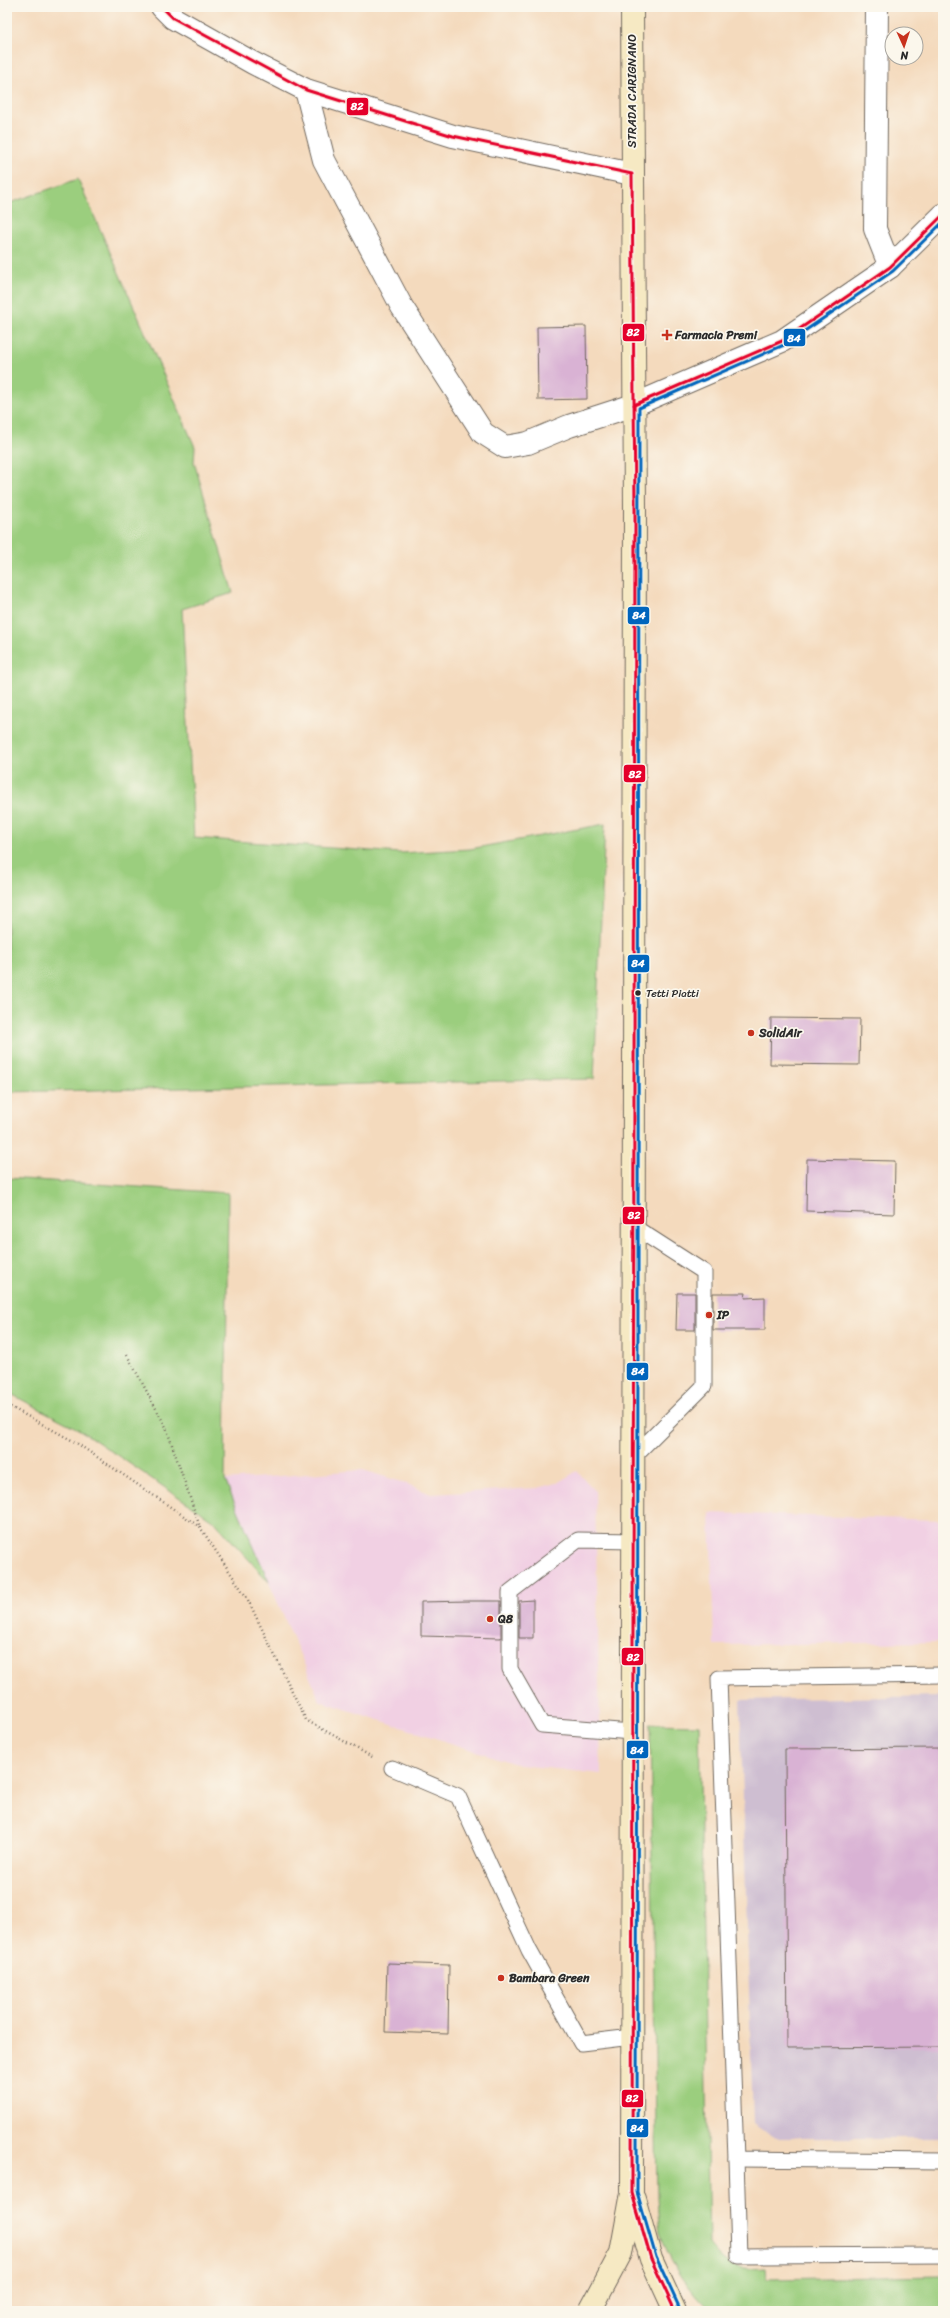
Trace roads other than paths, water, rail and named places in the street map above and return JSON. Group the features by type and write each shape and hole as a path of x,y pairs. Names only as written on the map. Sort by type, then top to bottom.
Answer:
{"main road":[{"name":"STRADA CARIGNANO","path":"632,7 634,405"},
{"path":"590,2311 621,2253 632,2193 634,405"},
{"path":"632,2193 651,2260 675,2311"}],"street":[{"path":"162,7 173,18 253,63 306,90 453,136 632,174"},
{"path":"877,7 874,229 890,267"},
{"path":"306,90 324,160 402,307 483,433 505,447 528,443 568,426 634,405 782,341 890,267 943,215"}],"lane":[{"path":"633,1457 704,1386 704,1272 634,1227"},
{"path":"632,1732 542,1725 510,1669 510,1592 578,1540 633,1541"},
{"path":"943,1675 719,1678 739,2256 943,2255"},
{"path":"392,1768 458,1796 529,1950 581,2043 632,2037"},
{"path":"736,2159 943,2161"}],"place":[{"name":"Farmacia Premi","path":"667,335"},
{"name":"Tetti Piatti","path":"638,993"},
{"name":"SolidAir","path":"751,1033"},
{"name":"IP","path":"709,1315"},
{"name":"Q8","path":"490,1619"},
{"name":"Bambara Green","path":"501,1978"}]}
